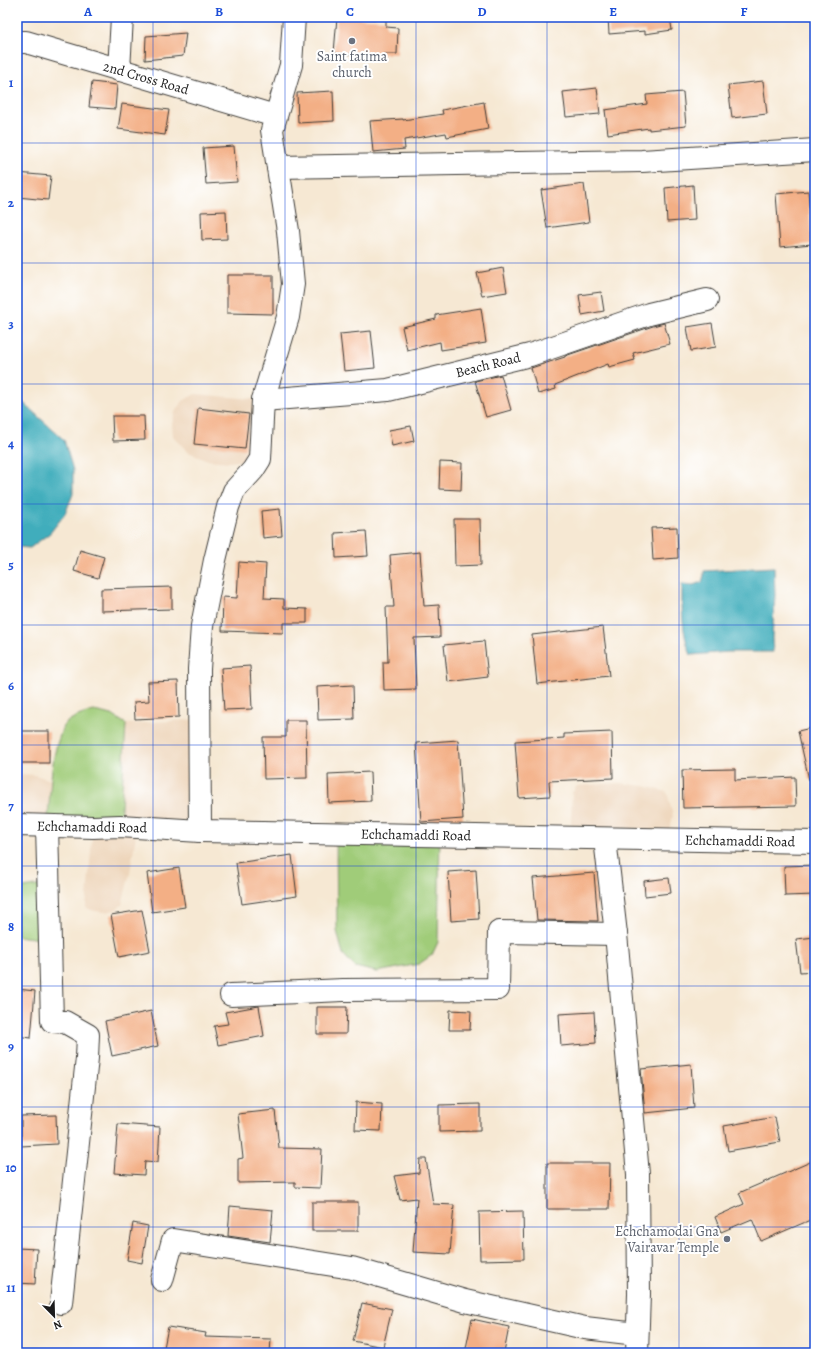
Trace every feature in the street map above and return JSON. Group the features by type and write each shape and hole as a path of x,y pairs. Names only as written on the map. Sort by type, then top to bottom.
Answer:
{"street":[{"path":"119,70 122,17"},
{"path":"200,831 199,669 202,626 215,560 228,507 234,491 253,470 260,459 263,400 288,317 293,284 288,231 272,130 291,65 294,17"},
{"name":"2nd Cross Road","path":"17,42 26,42 275,116"},
{"path":"278,167 642,161 815,150"},
{"name":"Beach Road","path":"263,400 388,390 530,355 649,314 707,300"},
{"name":"Echchamaddi Road","path":"17,825 120,826 200,831 815,842"},
{"path":"47,826 52,1022 65,1022 88,1035 87,1058 62,1303"},
{"path":"162,1280 174,1240 352,1268 465,1301 585,1328 637,1343 639,1294 638,1174 616,934 605,839"},
{"path":"231,995 343,990 498,989 499,932 616,934"}],"shaded area":[{"path":"195,394 263,400 260,459 229,462 208,460 188,452 173,436 172,424 175,412 183,401"},
{"path":"200,719 200,831 137,828 130,873 122,905 115,910 105,912 86,908 93,827 120,826 126,724"},
{"path":"17,774 35,775 51,780 50,806 47,826 17,825"},
{"path":"619,783 644,786 667,792 673,816 667,839 572,837 572,793 577,786"}],"green space":[{"path":"94,711 112,715 126,724 120,826 47,826 54,757 56,746 63,727 73,718"},
{"path":"336,833 440,835 438,942 432,955 419,964 377,972 355,967 343,954 337,931"},
{"path":"49,884 50,940 17,936 17,889"}],"water":[{"path":"17,397 64,440 73,470 73,494 65,514 50,533 30,548 17,547"},
{"path":"774,567 775,595 772,638 773,652 728,652 691,655 685,638 682,611 682,584 693,585 702,582 704,571"}],"building":[{"path":"337,17 386,20 386,27 398,28 397,54 383,54 383,57 334,53"},
{"path":"608,17 670,17 672,30 645,34 645,31 609,34"},
{"path":"186,33 183,56 145,60 146,36"},
{"path":"763,81 767,114 732,118 728,85"},
{"path":"92,82 117,85 115,109 89,107"},
{"path":"597,88 600,114 566,117 563,92"},
{"path":"333,91 334,121 298,123 297,93"},
{"path":"683,92 686,126 649,130 649,128 608,134 605,110 647,104 646,95"},
{"path":"484,102 488,129 447,137 446,133 404,140 405,149 373,152 370,121 403,120 443,114 442,110"},
{"path":"122,104 169,110 165,135 118,129"},
{"path":"234,146 237,182 206,184 203,148"},
{"path":"17,173 51,176 48,200 17,197"},
{"path":"584,184 589,222 547,228 541,190"},
{"path":"693,185 695,220 667,222 665,188"},
{"path":"808,191 812,244 780,247 776,194"},
{"path":"226,211 227,239 202,240 201,212"},
{"path":"503,268 507,292 482,296 477,273"},
{"path":"227,275 273,275 273,314 227,313"},
{"path":"601,292 604,311 582,315 579,295"},
{"path":"481,308 486,343 441,350 440,342 407,350 402,327 436,319 436,315"},
{"path":"664,323 670,344 633,353 635,360 609,367 608,364 555,385 556,389 538,394 531,368"},
{"path":"712,323 716,347 691,351 687,327"},
{"path":"371,331 375,368 344,371 340,334"},
{"path":"501,375 511,410 486,417 475,381"},
{"path":"198,408 249,414 245,449 194,444"},
{"path":"112,416 144,416 145,440 113,441"},
{"path":"411,426 414,441 392,446 389,430"},
{"path":"440,462 462,463 461,490 439,489"},
{"path":"280,509 282,536 263,538 261,511"},
{"path":"454,519 480,519 481,565 455,566"},
{"path":"677,527 678,558 653,560 651,528"},
{"path":"366,531 368,556 336,558 335,533"},
{"path":"80,550 104,557 98,578 74,571"},
{"path":"420,552 424,606 439,605 440,637 414,638 416,689 384,690 383,662 388,662 386,607 394,607 390,555"},
{"path":"239,562 266,564 264,598 284,599 284,608 307,609 307,623 283,623 283,633 222,631 223,597 237,598"},
{"path":"172,587 172,609 101,611 101,589"},
{"path":"603,627 609,676 537,684 532,635"},
{"path":"484,641 488,677 448,682 444,645"},
{"path":"250,666 252,709 224,710 221,668"},
{"path":"178,681 179,717 135,719 134,702 149,701 148,682"},
{"path":"353,685 354,719 318,720 317,687"},
{"path":"286,720 306,720 307,778 264,779 263,737 286,737"},
{"path":"815,727 815,779 809,780 798,731"},
{"path":"17,731 49,731 49,763 17,763"},
{"path":"612,732 613,778 549,781 550,796 519,798 515,741 564,738 564,734"},
{"path":"458,740 463,819 421,822 416,743"},
{"path":"735,769 735,780 795,777 796,806 683,808 682,770"},
{"path":"370,772 371,801 329,803 328,774"},
{"path":"292,855 297,896 242,904 236,863"},
{"path":"815,865 815,895 785,896 784,866"},
{"path":"179,868 185,907 152,912 147,873"},
{"path":"476,870 479,919 451,921 448,872"},
{"path":"594,873 598,921 537,920 533,878"},
{"path":"669,878 671,893 645,896 644,881"},
{"path":"142,910 150,951 119,957 111,915"},
{"path":"815,937 815,971 800,972 796,939"},
{"path":"17,989 35,991 31,1038 17,1036"},
{"path":"259,1006 264,1036 218,1045 214,1026 228,1024 225,1012"},
{"path":"317,1007 347,1007 346,1034 317,1034"},
{"path":"450,1010 471,1011 470,1030 449,1030"},
{"path":"151,1011 158,1046 112,1056 105,1021"},
{"path":"594,1012 596,1043 561,1046 559,1014"},
{"path":"691,1064 694,1108 645,1113 641,1069"},
{"path":"356,1102 382,1104 381,1131 355,1130"},
{"path":"480,1104 480,1131 439,1132 439,1105"},
{"path":"275,1110 279,1148 322,1149 320,1188 295,1187 295,1182 238,1183 238,1159 243,1158 238,1114"},
{"path":"56,1115 57,1144 21,1146 21,1116"},
{"path":"775,1117 780,1142 728,1151 724,1126"},
{"path":"118,1124 160,1127 158,1162 145,1161 144,1175 114,1173"},
{"path":"420,1159 426,1159 433,1204 454,1205 450,1254 413,1252 417,1198 400,1200 394,1176 419,1173"},
{"path":"815,1160 815,1218 761,1241 752,1219 721,1232 715,1217 744,1204 739,1193"},
{"path":"547,1163 610,1163 609,1209 547,1209"},
{"path":"312,1202 358,1202 358,1231 312,1231"},
{"path":"230,1206 273,1210 270,1242 228,1236"},
{"path":"523,1211 524,1259 480,1260 479,1212"},
{"path":"133,1223 148,1226 142,1263 127,1260"},
{"path":"17,1248 37,1249 35,1284 17,1283"},
{"path":"362,1303 392,1309 383,1347 353,1341"},
{"path":"472,1319 509,1327 504,1353 465,1353"},
{"path":"168,1327 206,1333 205,1337 271,1339 270,1353 163,1353"}],"place":[{"name":"Saint fatima church","path":"352,41"},
{"name":"Echchamodai Gna Vairavar Temple","path":"727,1239"}]}
